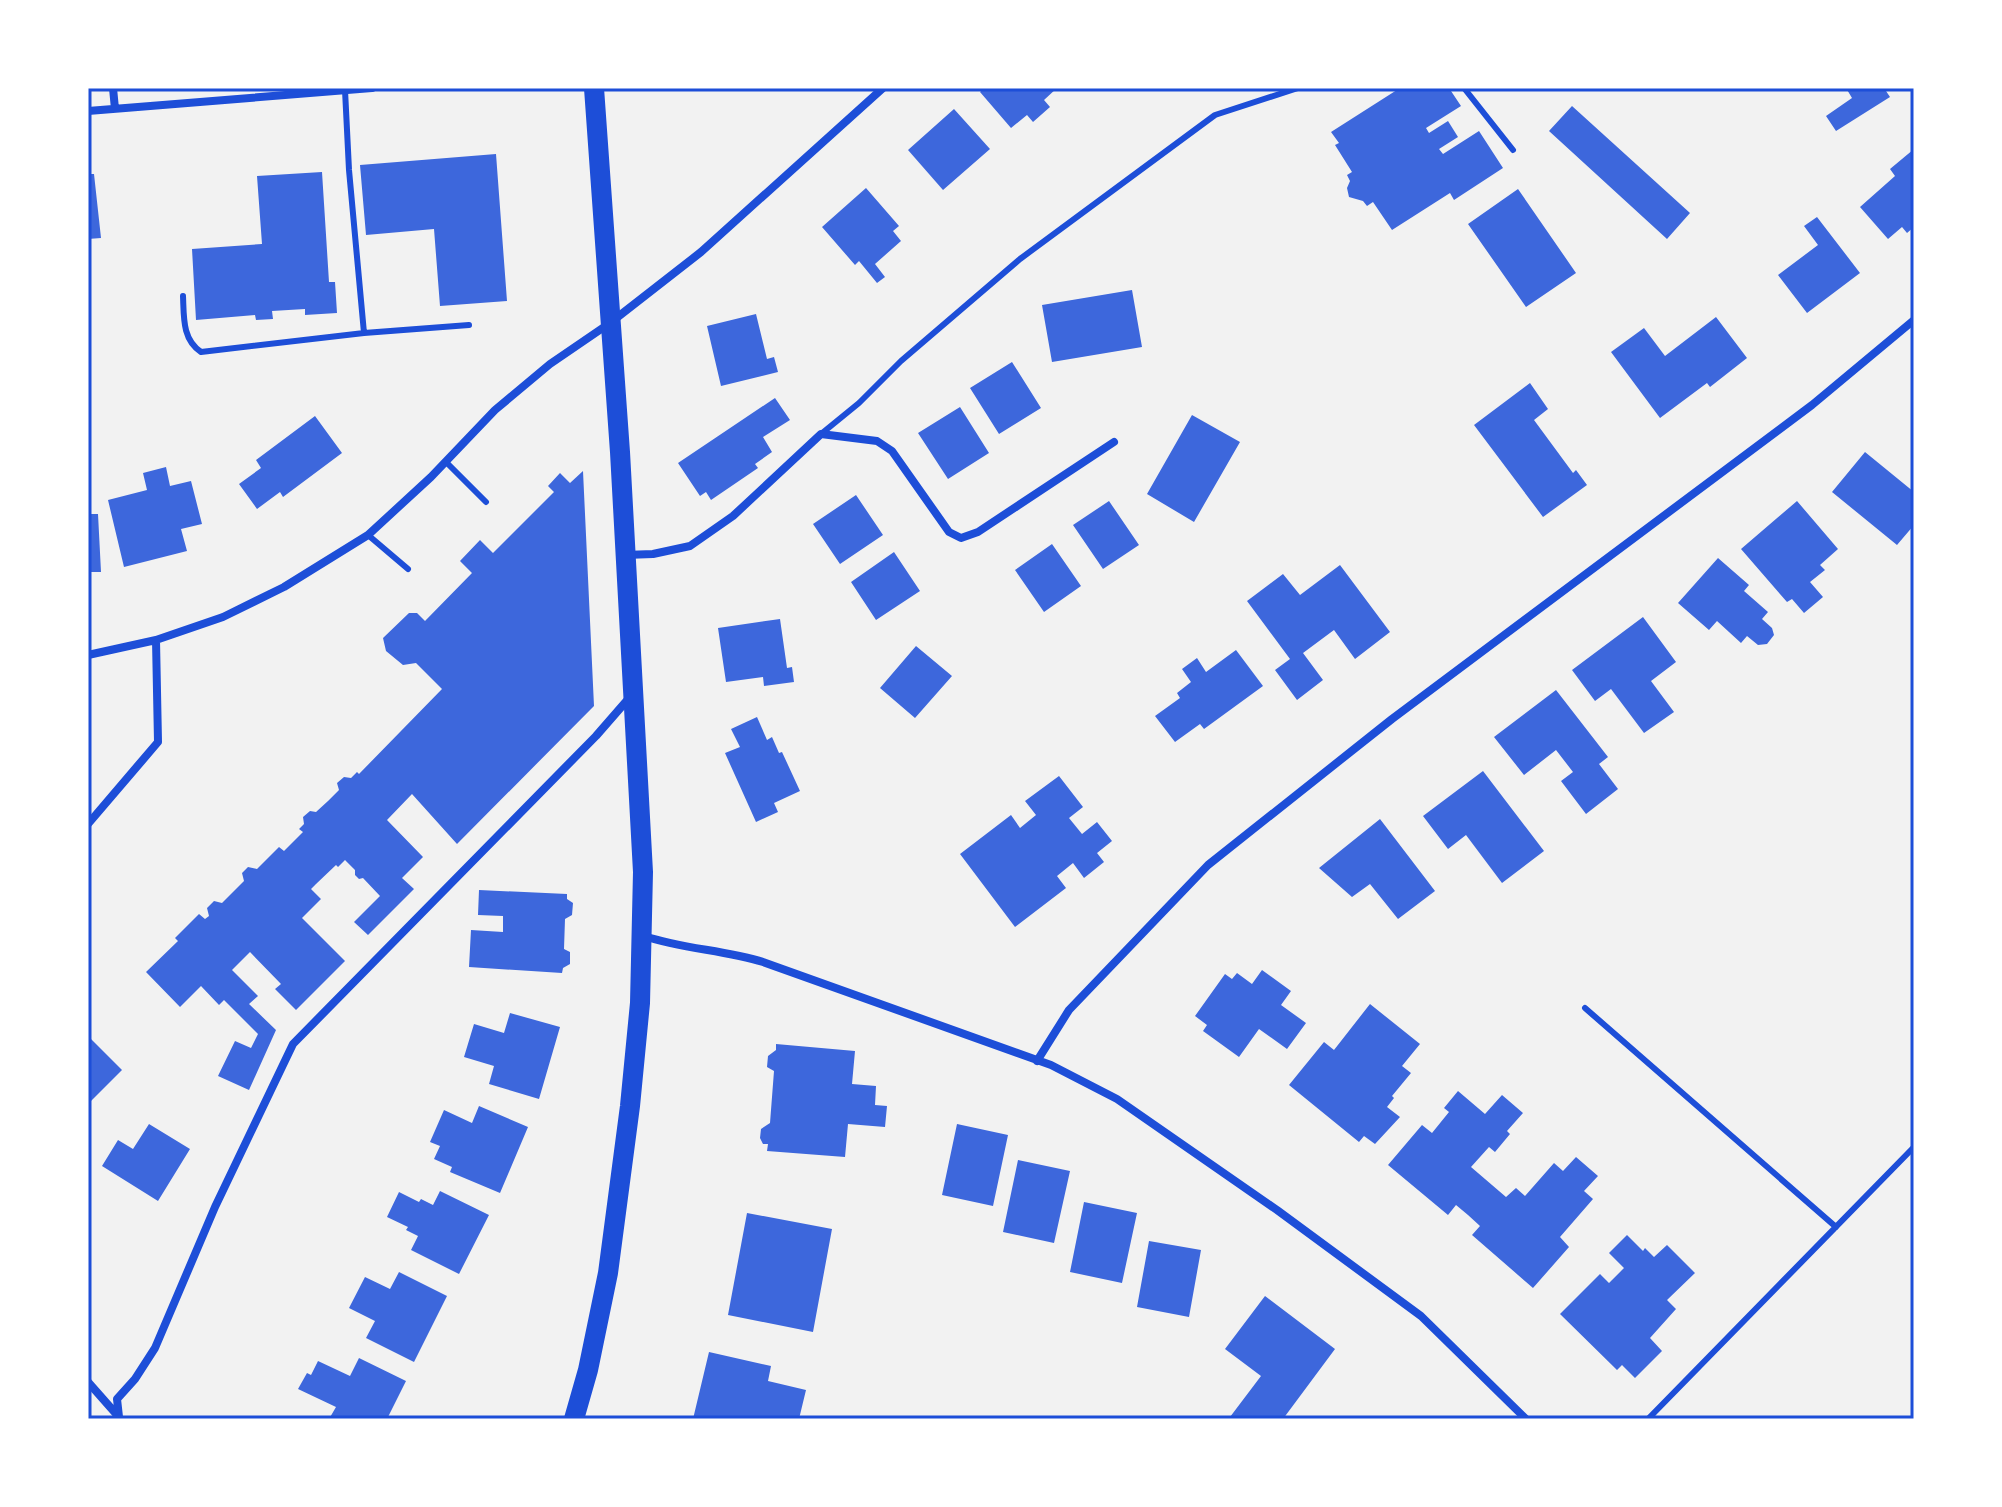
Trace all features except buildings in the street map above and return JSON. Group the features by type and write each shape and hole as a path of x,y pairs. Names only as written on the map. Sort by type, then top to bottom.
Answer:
{"main road":[{"path":"574,1419 588,1370 608,1273 630,1106 640,1003 643,872 620,452 594,88"}],"street":[{"path":"113,88 115,109"},
{"path":"88,111 372,88"},
{"path":"88,655 156,640 223,617 260,599 368,535 446,462 495,410 550,364 610,323 701,252 883,88"},
{"path":"1037,1061 1069,1010 1208,865 1392,719 1812,405 1914,320"},
{"path":"624,555 653,554 690,546 733,516 821,434 877,441 892,451 949,532 961,538 978,532 1114,442"},
{"path":"88,824 158,742 156,640"},
{"path":"120,1418 117,1399 135,1379 155,1348 215,1207 293,1044 596,736 634,693"},
{"path":"642,935 673,946 732,952 763,962 1037,1061 1117,1099 1277,1210 1421,1316 1526,1419"},
{"path":"88,1382 120,1418"}],"lane":[{"path":"821,434 1020,259 1215,115 1298,88"},
{"path":"1464,88 1513,150"},
{"path":"345,90 364,333"},
{"path":"183,296 186,336 191,346 201,352 364,333 469,325"},
{"path":"446,462 486,502"},
{"path":"368,535 408,569"},
{"path":"1585,1008 1836,1227"},
{"path":"1648,1419 1914,1147"}]}
